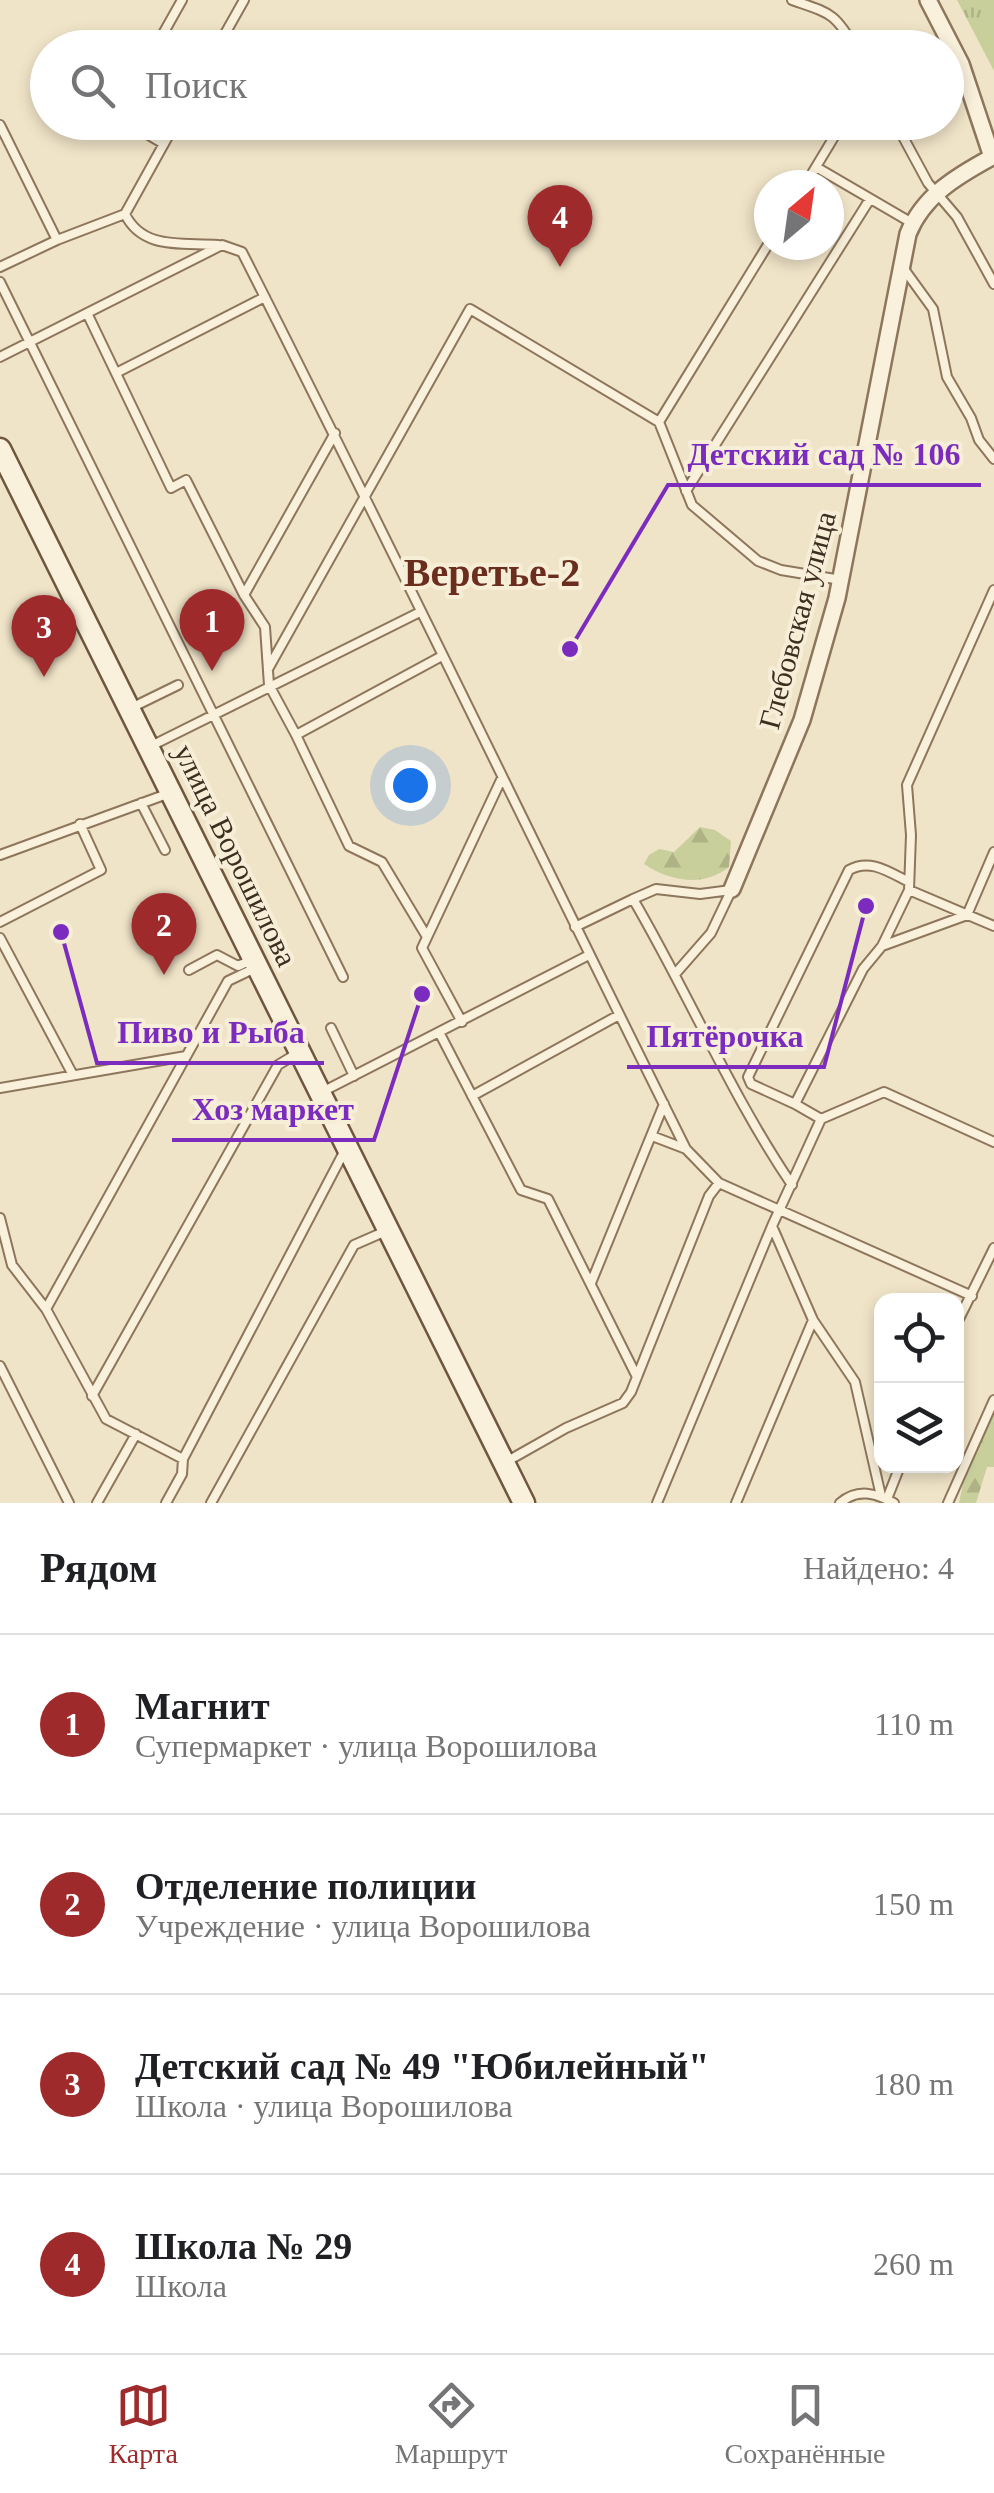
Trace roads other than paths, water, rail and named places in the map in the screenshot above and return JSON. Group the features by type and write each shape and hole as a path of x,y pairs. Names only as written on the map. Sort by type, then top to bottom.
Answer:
{"main road":[{"name":"улица Ворошилова","path":"1,454 524,1503"}],"street":[{"path":"928,0 943,30"},
{"path":"964,73 993,158"},
{"name":"Глебовская улица","path":"732,890 802,720 841,580 912,223 936,193 993,158"}],"lane":[{"path":"166,30 182,0"},
{"path":"228,30 244,0"},
{"path":"792,0 829,13 845,30"},
{"path":"0,125 57,240"},
{"path":"157,140 164,144"},
{"path":"0,267 125,214 166,140"},
{"path":"814,170 832,140"},
{"path":"905,140 936,193 957,217 994,284"},
{"path":"816,167 912,223"},
{"path":"686,491 870,199"},
{"path":"125,214 131,226 164,244 222,245 242,252 365,492 420,612 686,1149 720,1182 972,1296"},
{"path":"0,358 222,245"},
{"path":"658,422 758,260"},
{"path":"901,265 933,309 947,377 994,459"},
{"path":"0,282 343,977"},
{"path":"116,373 265,297"},
{"path":"268,669 470,309 658,422 692,505 768,567 841,580"},
{"path":"87,314 171,488 186,480 265,627 269,685 349,846 382,862 427,937"},
{"path":"244,594 335,433"},
{"path":"795,1104 864,970 882,946 909,886 911,835 907,786 994,590"},
{"path":"150,747 420,612"},
{"path":"296,735 442,656"},
{"path":"129,708 178,685"},
{"path":"462,1022 422,948 502,779"},
{"path":"0,855 171,793"},
{"path":"141,803 166,850"},
{"path":"0,922 101,870 80,824"},
{"path":"882,946 967,914 994,852"},
{"path":"821,1119 751,1084 748,1077 849,870 870,864 994,926"},
{"path":"576,927 656,889 700,894 732,890"},
{"path":"676,974 711,933 732,890"},
{"path":"632,899 676,974 763,1142 792,1186"},
{"path":"0,938 73,1076"},
{"path":"190,970 216,955 238,966 255,963"},
{"path":"320,1092 589,955"},
{"path":"46,1309 228,981 255,963"},
{"path":"472,1096 620,1015"},
{"path":"331,1028 354,1076"},
{"path":"440,1034 521,1190 548,1199 637,1377"},
{"path":"92,1396 278,1065 300,1052"},
{"path":"0,1088 186,1056"},
{"path":"657,1503 772,1226 821,1119 884,1092 994,1142"},
{"path":"592,1283 664,1104"},
{"path":"652,1136 686,1149"},
{"path":"166,1503 182,1474 183,1459 347,1146"},
{"path":"504,1463 623,1402 637,1377 709,1196 720,1182"},
{"path":"0,1218 12,1266 46,1309 106,1420 183,1459"},
{"path":"772,1226 813,1320 855,1382 888,1500"},
{"path":"211,1503 354,1245 388,1230"},
{"path":"964,1310 994,1248"},
{"path":"0,1272 12,1266"},
{"path":"736,1503 813,1320"},
{"path":"0,1366 70,1503"},
{"path":"948,1503 994,1400"},
{"path":"99,1503 136,1434"},
{"path":"888,1500 898,1473"},
{"path":"840,1503 858,1494 888,1500"}],"place":[{"name":"Школа № 29","path":"560,267"},
{"name":"Детский сад № 106","path":"570,649"},
{"name":"Магнит","path":"212,671"},
{"name":"Детский сад № 49 \"Юбилейный\"","path":"44,677"},
{"name":"Пятёрочка","path":"866,906"},
{"name":"Пиво и Рыба","path":"61,932"},
{"name":"Отделение полиции","path":"164,975"},
{"name":"Хоз маркет","path":"422,994"}],"district":[{"name":"Веретье-2","path":"492,572"}]}
